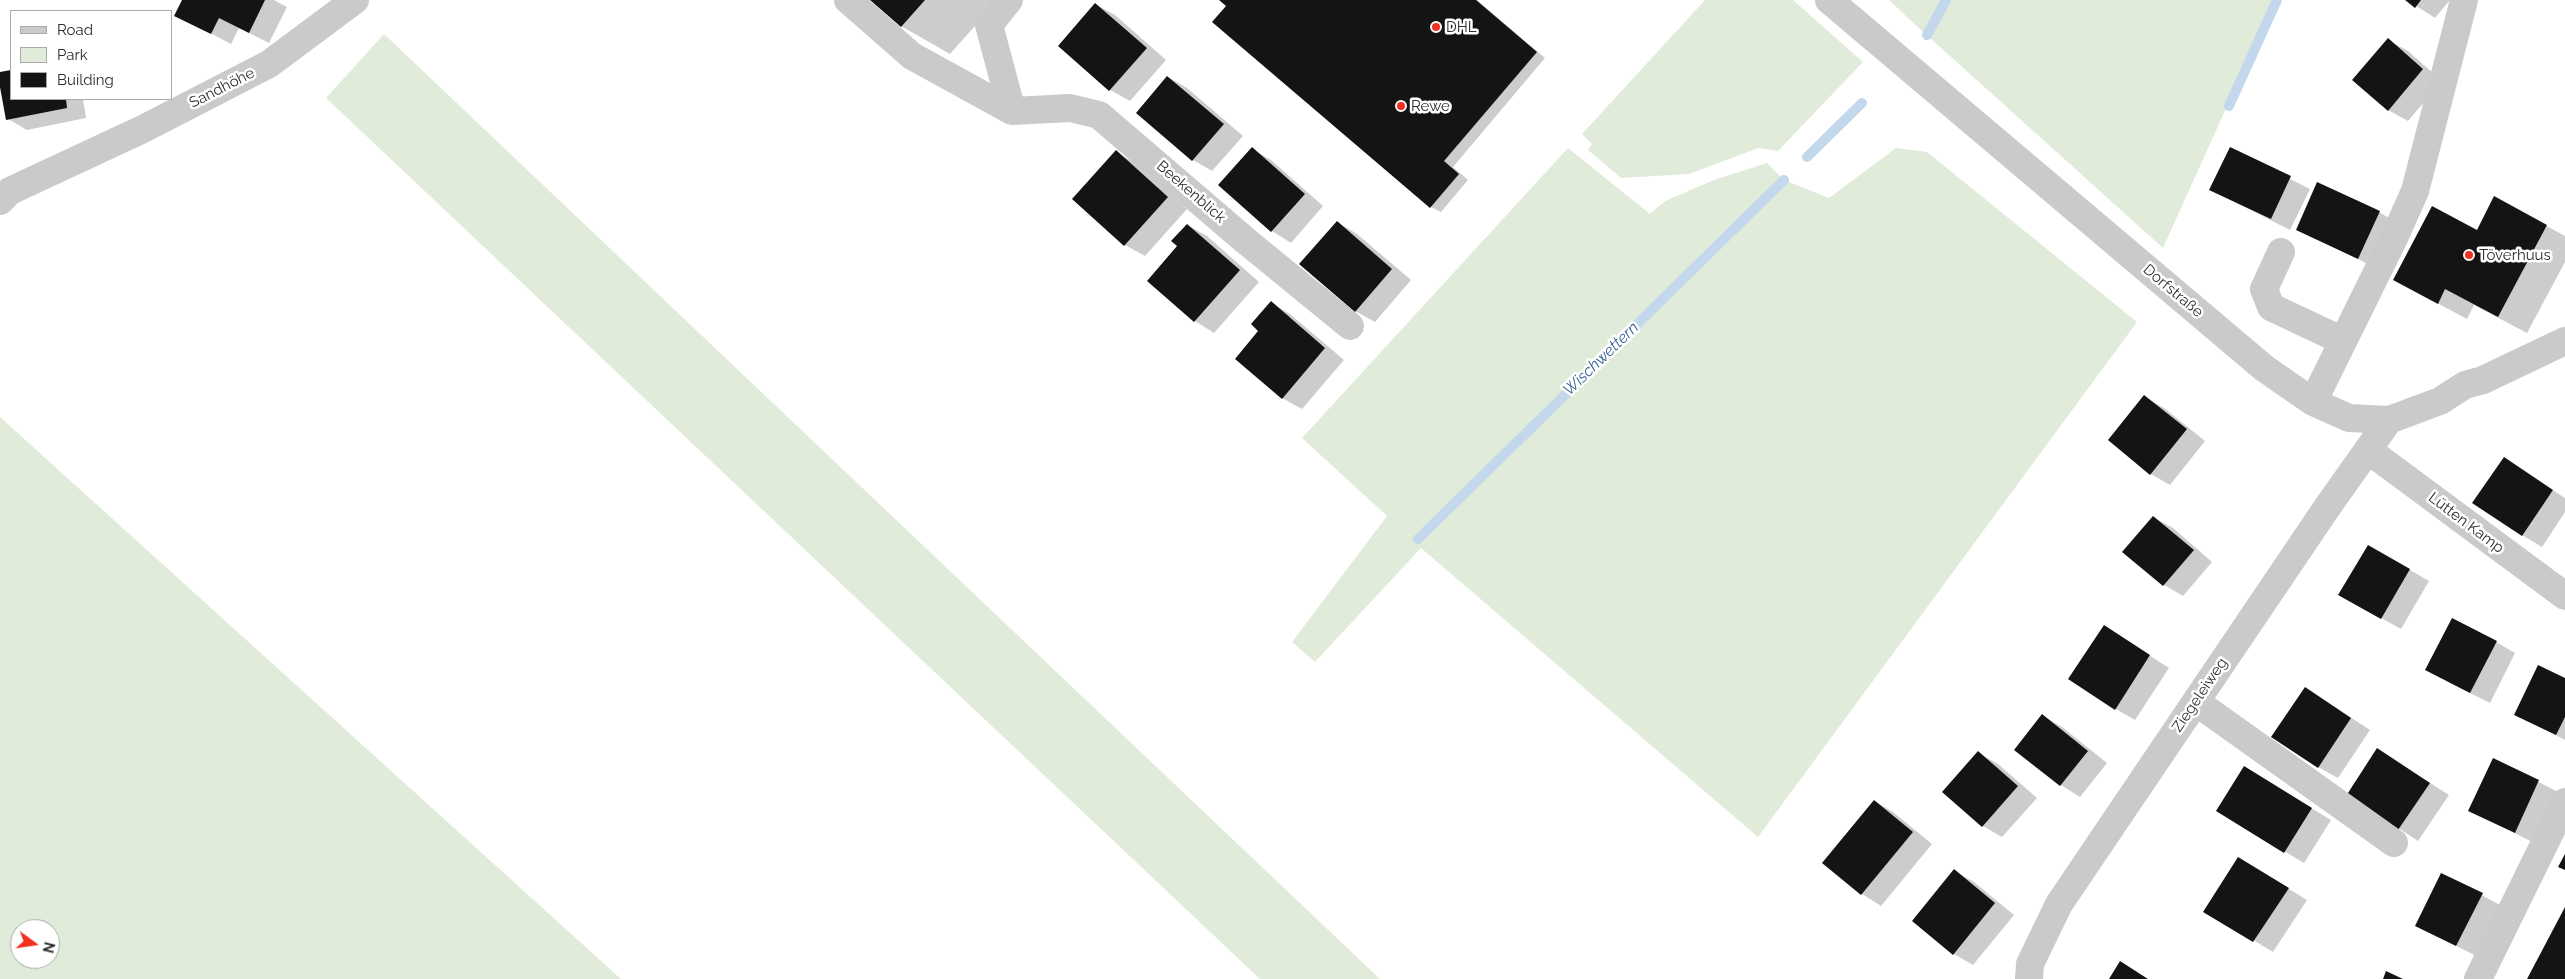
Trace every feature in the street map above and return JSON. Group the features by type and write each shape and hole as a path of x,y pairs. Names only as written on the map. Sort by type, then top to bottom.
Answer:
{"street":[{"name":"Sandhöhe","path":"3,192 143,129 269,64 356,0"},
{"path":"848,0 912,56 1012,111"},
{"path":"1009,0 989,25 1012,111"},
{"name":"Dorfstraße","path":"1829,0 2264,368 2313,402 2349,418 2389,420 2440,401 2465,385 2483,380 2565,341"},
{"path":"2313,402 2394,238 2414,191 2464,0"},
{"name":"Beekenblick","path":"1012,111 1070,108 1099,115 1246,241 1350,326"},
{"path":"2281,252 2264,289 2271,307 2343,341"},
{"name":"Ziegeleiweg","path":"2029,979 2030,964 2059,904 2389,420"},
{"name":"Lütten Kamp","path":"2368,450 2565,596"},
{"path":"2196,702 2394,843"},
{"path":"2478,979 2565,802"}],"green space":[{"path":"1705,0 1793,0 1863,62 1778,151 1758,148 1689,174 1621,178 1588,150 1592,144 1582,134"},
{"path":"1889,0 1943,0 1925,34"},
{"path":"1951,0 2275,0 2163,248 1930,38"},
{"path":"384,34 1380,979 1260,979 326,98"},
{"path":"1568,148 1650,214 1665,201 1714,180 1767,163 1784,180 1829,198 1896,148 1927,152 2137,322 1758,837 1421,548 1315,662 1292,642 1387,516 1302,438"},
{"path":"0,417 621,979 0,979"}],"building":[{"path":"182,0 265,0 249,33 219,18 211,34 174,16"},
{"path":"870,0 925,0 901,27"},
{"name":"Rewe","path":"1219,0 1476,0 1537,52 1444,161 1459,174 1430,208 1212,22 1226,6"},
{"path":"2405,0 2421,0 2415,8"},
{"path":"1095,3 1147,48 1109,91 1058,46"},
{"path":"2388,38 2423,69 2388,111 2352,80"},
{"path":"10,70 10,100 66,100 67,108 6,120 0,87 0,72"},
{"path":"1167,76 1224,124 1192,161 1136,113"},
{"path":"1252,147 1305,194 1271,232 1218,185"},
{"path":"2230,147 2291,176 2271,219 2209,190"},
{"path":"1116,150 1168,197 1124,246 1072,199"},
{"path":"2317,182 2380,211 2358,259 2296,230"},
{"name":"Töverhuus","path":"2494,196 2547,225 2498,317 2445,289 2438,304 2393,280 2432,206 2477,230"},
{"path":"1337,221 1392,269 1355,312 1299,264"},
{"path":"1187,224 1240,270 1194,322 1147,281 1177,246 1171,241"},
{"path":"1271,301 1325,348 1282,399 1235,359 1258,331 1251,324"},
{"path":"2144,395 2187,429 2150,475 2108,440"},
{"path":"2504,457 2553,490 2522,536 2472,503"},
{"path":"2153,516 2194,550 2163,586 2122,552"},
{"path":"2368,545 2410,569 2381,619 2338,595"},
{"path":"2452,618 2497,641 2470,693 2425,670"},
{"path":"2104,625 2150,655 2115,710 2068,679"},
{"path":"2538,665 2565,678 2565,717 2556,735 2514,715"},
{"path":"2305,687 2351,718 2318,768 2271,737"},
{"path":"2042,714 2088,751 2060,786 2014,750"},
{"path":"2377,748 2430,783 2398,830 2346,796"},
{"path":"1978,751 2018,786 1982,827 1942,792"},
{"path":"2493,758 2539,780 2515,833 2468,811"},
{"path":"2244,766 2312,808 2284,853 2216,811"},
{"path":"1874,800 1913,832 1861,895 1822,863"},
{"path":"2565,854 2565,870 2558,867"},
{"path":"2238,857 2289,888 2253,942 2203,912"},
{"path":"1954,869 1995,903 1953,955 1912,921"},
{"path":"2441,873 2483,893 2456,946 2415,926"},
{"path":"2565,907 2565,979 2527,979"},
{"path":"2120,961 2148,979 2109,979"},
{"path":"2386,971 2403,979 2383,979"}],"waterway":[{"name":"Wischwettern","path":"1927,35 1946,0"},
{"path":"2229,106 2277,0"},
{"name":"Wischwettern","path":"1807,157 1862,103"},
{"name":"Wischwettern","path":"1418,539 1784,180"}],"place":[{"name":"DHL","path":"1436,27"},
{"name":"Rewe","path":"1401,106"},
{"name":"Töverhuus","path":"2469,255"}]}
